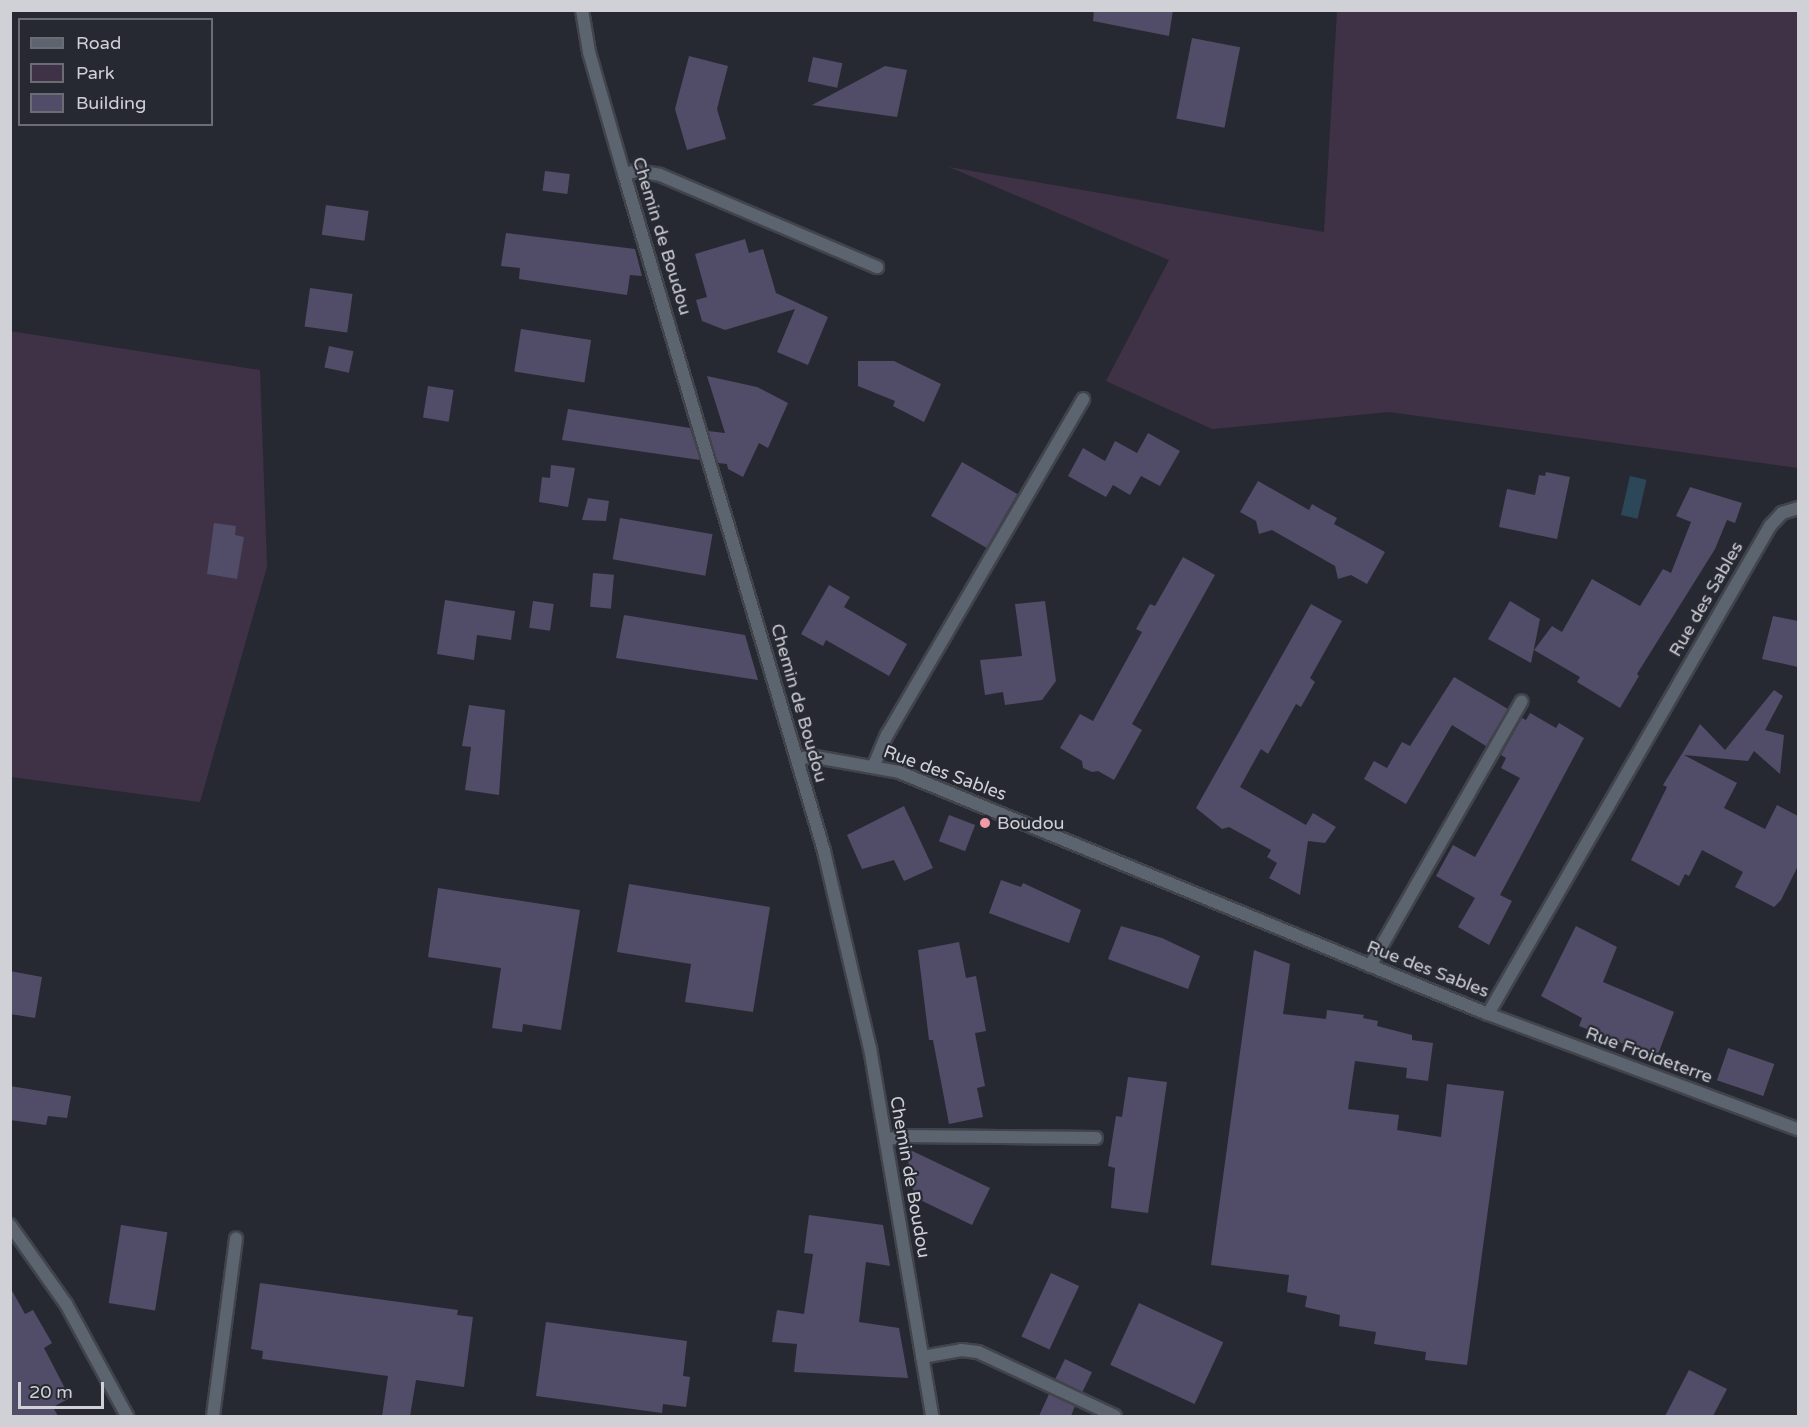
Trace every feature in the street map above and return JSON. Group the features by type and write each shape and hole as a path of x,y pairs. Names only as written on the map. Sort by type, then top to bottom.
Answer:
{"street":[{"name":"Chemin de Boudou","path":"582,10 589,52 824,851 857,982 932,1416"},
{"path":"624,174 636,171 660,175 877,267"},
{"path":"874,765 887,735 1083,399"},
{"name":"Rue des Sables","path":"797,760 810,756 874,765 1050,831 1488,1014 1770,526 1782,513 1798,508"},
{"path":"1370,966 1522,701"},
{"name":"Rue Froideterre","path":"1488,1014 1798,1129"},
{"path":"886,1140 904,1136 1096,1138"},
{"path":"10,1225 66,1304 127,1416"},
{"path":"213,1416 236,1238"},
{"path":"922,1357 961,1350 978,1352 1115,1416"}],"green space":[{"path":"1337,11 1798,11 1798,468 1389,412 1212,429 1106,381 1169,260 949,167 1324,232"},
{"path":"10,331 260,370 267,567 200,802 11,777"}],"water":[{"path":"1630,476 1647,480 1638,519 1621,515"}],"building":[{"path":"1094,10 1173,10 1169,36 1093,21"},
{"path":"1192,38 1240,47 1224,128 1176,118"},
{"path":"689,56 728,66 717,109 726,139 687,150 675,109"},
{"path":"813,57 842,63 837,88 808,81"},
{"path":"885,66 907,70 897,117 812,105"},
{"path":"545,171 570,174 567,194 543,191"},
{"path":"326,205 369,211 364,241 322,235"},
{"path":"506,233 635,249 642,276 630,275 627,295 519,279 520,268 501,266"},
{"path":"745,239 749,253 763,249 776,293 828,317 808,365 777,352 795,309 725,330 702,321 696,300 707,297 695,254"},
{"path":"310,288 353,294 347,333 305,327"},
{"path":"521,329 591,340 584,383 514,371"},
{"path":"329,346 353,351 349,373 324,368"},
{"path":"858,361 894,361 941,384 924,422 893,406 895,401 858,386"},
{"path":"707,376 757,387 788,403 768,448 759,443 743,477 728,469 727,464 718,463 708,431 725,433"},
{"path":"428,386 454,390 449,422 423,418"},
{"path":"568,409 690,428 700,460 562,440"},
{"path":"1148,433 1180,451 1160,486 1141,476 1130,495 1113,485 1106,497 1068,476 1083,448 1105,461 1115,441 1137,453"},
{"path":"962,462 1017,494 986,548 931,516"},
{"path":"551,465 575,468 568,507 539,502 542,477 550,478"},
{"path":"1546,472 1570,477 1557,539 1499,527 1507,489 1535,495 1539,475 1545,476"},
{"path":"1258,481 1309,510 1312,504 1337,518 1334,524 1385,552 1367,584 1351,575 1338,579 1335,566 1272,530 1259,534 1256,521 1240,512"},
{"path":"1690,487 1742,503 1735,523 1727,520 1715,549 1637,674 1639,676 1620,708 1577,682 1580,677 1534,650 1552,626 1562,632 1592,579 1640,606 1663,569 1671,573 1691,522 1676,516"},
{"path":"588,498 609,501 606,521 582,520"},
{"path":"620,518 713,534 705,576 613,559"},
{"path":"214,523 236,526 235,535 244,537 237,579 207,574"},
{"path":"1183,557 1215,575 1132,724 1142,730 1114,780 1098,771 1092,772 1083,768 1082,761 1060,748 1080,714 1093,721 1142,632 1136,629 1150,604 1155,606"},
{"path":"593,573 614,575 611,609 590,607"},
{"path":"829,585 850,597 844,607 907,644 889,676 826,640 823,646 801,634"},
{"path":"445,600 515,611 511,640 477,635 474,660 437,654"},
{"path":"533,601 554,604 550,631 529,628"},
{"path":"1045,601 1056,681 1042,700 1005,705 1003,692 985,695 980,660 1022,656 1015,604"},
{"path":"1510,601 1540,619 1531,663 1488,639"},
{"path":"1311,604 1342,621 1310,678 1315,682 1301,707 1296,704 1268,754 1261,749 1240,787 1306,825 1313,813 1336,827 1325,843 1308,841 1300,895 1269,878 1277,863 1267,857 1271,850 1229,827 1222,829 1196,808"},
{"path":"624,615 745,635 758,680 616,658"},
{"path":"1773,616 1798,621 1798,667 1762,659"},
{"path":"1454,677 1508,709 1486,746 1452,725 1406,804 1364,779 1374,761 1387,768 1402,742 1410,746"},
{"path":"1774,690 1783,696 1765,730 1784,735 1780,774 1754,751 1748,761 1684,755 1737,783 1724,808 1765,829 1777,805 1798,816 1798,866 1781,900 1774,907 1735,887 1743,872 1702,850 1689,876 1685,874 1679,886 1631,860 1667,787 1663,785 1700,724 1725,750"},
{"path":"469,705 505,710 499,795 465,790 471,747 462,746"},
{"path":"1530,713 1556,728 1559,723 1584,738 1500,895 1512,901 1489,945 1458,927 1475,898 1436,876 1453,845 1475,857 1520,778 1501,768 1506,758 1501,755 1522,718 1526,720"},
{"path":"904,806 933,868 904,881 894,860 862,869 847,835"},
{"path":"949,815 975,825 965,851 939,841"},
{"path":"1001,880 1021,887 1023,883 1081,910 1069,943 989,913"},
{"path":"629,884 770,907 753,1012 685,1002 691,964 617,952"},
{"path":"438,888 580,910 561,1030 523,1024 522,1032 492,1028 501,968 428,957"},
{"path":"1121,926 1162,938 1200,956 1188,989 1108,959"},
{"path":"1576,926 1617,947 1603,982 1674,1012 1657,1057 1579,1026 1582,1018 1541,996"},
{"path":"959,942 966,978 976,976 986,1031 975,1033 985,1086 977,1088 983,1117 949,1124 933,1040 929,1040 918,950"},
{"path":"1254,950 1290,964 1283,1014 1326,1019 1327,1010 1364,1015 1363,1018 1378,1021 1377,1026 1412,1035 1412,1040 1433,1043 1428,1081 1406,1078 1407,1068 1355,1061 1348,1109 1399,1115 1397,1130 1441,1137 1447,1084 1504,1091 1467,1365 1425,1360 1426,1352 1374,1344 1376,1332 1339,1326 1340,1315 1305,1307 1307,1296 1287,1292 1289,1275 1211,1265"},
{"path":"10,971 42,977 35,1018 10,1014"},
{"path":"1728,1048 1774,1064 1763,1096 1717,1080"},
{"path":"1128,1077 1167,1082 1148,1213 1111,1208 1115,1168 1108,1166 1116,1116 1122,1117"},
{"path":"10,1086 71,1096 67,1118 48,1116 46,1125 10,1120"},
{"path":"906,1148 990,1188 972,1225 914,1197"},
{"path":"809,1215 883,1225 890,1266 866,1262 859,1322 899,1328 908,1378 794,1372 797,1344 772,1342 777,1310 804,1314 813,1254 804,1253"},
{"path":"121,1225 167,1232 155,1310 109,1303"},
{"path":"1051,1273 1079,1286 1050,1350 1021,1336"},
{"path":"260,1283 458,1310 457,1315 473,1317 464,1387 416,1380 410,1416 382,1416 388,1376 262,1359 263,1351 251,1349"},
{"path":"10,1287 25,1314 33,1310 52,1343 44,1348 70,1398 53,1407 58,1416 10,1416"},
{"path":"1139,1303 1223,1342 1195,1404 1110,1365"},
{"path":"546,1322 687,1341 683,1376 690,1377 686,1407 663,1404 662,1413 536,1396"},
{"path":"1065,1359 1092,1372 1082,1392 1055,1379"},
{"path":"1689,1370 1727,1389 1713,1416 1665,1416"},
{"path":"1049,1394 1075,1406 1071,1416 1039,1416"}],"place":[{"name":"Boudou","path":"985,823"}]}
